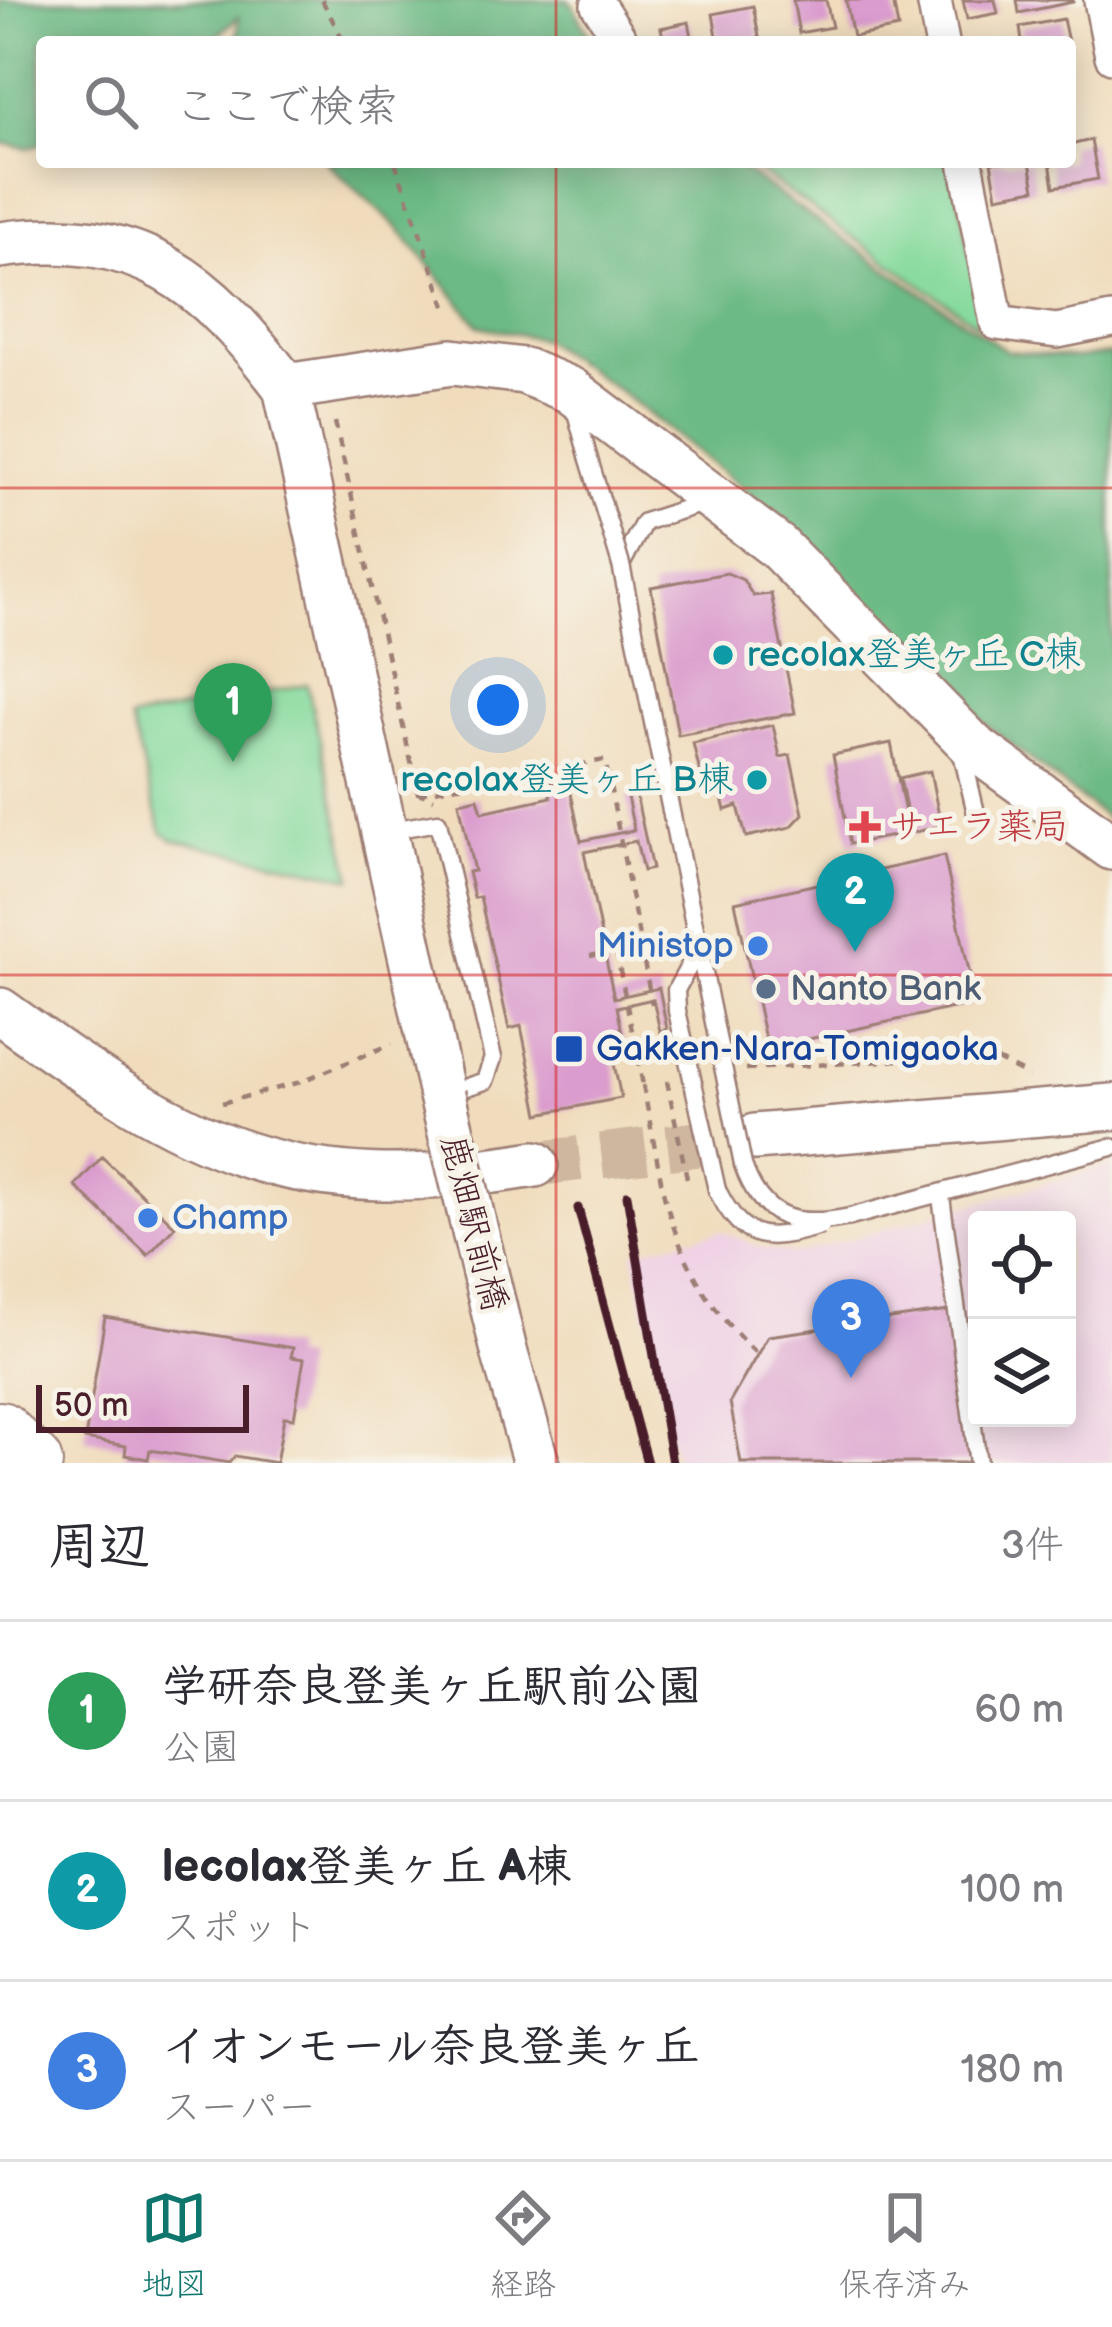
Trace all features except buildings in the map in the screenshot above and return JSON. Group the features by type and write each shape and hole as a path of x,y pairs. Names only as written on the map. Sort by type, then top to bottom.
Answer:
{"highway":[{"path":"0,1432 32,1463"}],"street":[{"path":"934,0 941,36"},
{"path":"1101,0 1112,56"},
{"path":"606,2 620,36"},
{"path":"967,168 998,322 1057,331 1112,320"},
{"path":"0,245 44,239 92,241 147,258 178,274 221,308 286,387 452,362 524,370 570,391 778,547 839,628 909,693 1112,847"},
{"name":"鹿畑駅前橋","path":"286,387 442,1095 536,1463"},
{"path":"0,1011 135,1106 238,1154 332,1175 404,1178 535,1164"},
{"path":"755,1137 1112,1107"}],"lane":[{"path":"570,391 621,565 753,1195 771,1211 799,1220 850,1217"},
{"path":"621,565 644,522 698,505 778,547"},
{"path":"957,730 976,813"},
{"path":"699,948 676,991 677,1011 708,1160 730,1215 750,1232 774,1239 1112,1147"},
{"path":"941,1196 978,1463"},
{"path":"945,1226 968,1342"}],"path":[{"path":"322,0 341,36"},
{"path":"397,168 448,312"},
{"path":"335,422 418,793"},
{"path":"418,793 605,760 641,946"},
{"path":"418,793 440,802"},
{"path":"590,956 676,939"},
{"path":"616,951 676,1241 718,1318 757,1354"},
{"path":"214,1106 297,1084 396,1042"},
{"path":"740,1070 987,1055 1039,1081"},
{"path":"667,1081 688,1183"}],"shaded area":[{"path":"1112,1165 1112,1463 676,1463 633,1252 721,1231 763,1248 796,1254"}],"green space":[{"path":"0,0 570,0 590,36 238,36 238,17 217,36 36,36 36,145 0,143"},
{"path":"333,168 740,168 1007,351 1076,358 1112,354 1112,823 984,723 779,517 621,392 541,339 479,326 399,229"},
{"path":"754,168 953,168 984,329"},
{"path":"307,684 352,878 174,840 162,832 130,720"}],"tunnel":[{"path":"535,1164 755,1137"}],"railway":[{"path":"627,1195 672,1463"},
{"path":"578,1208 647,1463"}],"place":[{"name":"recolax登美ヶ丘 C棟","path":"723,655"},
{"name":"学研奈良登美ヶ丘駅前公園","path":"233,762"},
{"name":"recolax登美ヶ丘 B棟","path":"757,780"},
{"name":"サエラ薬局","path":"865,827"},
{"name":"Ministop","path":"758,946"},
{"name":"lecolax登美ヶ丘 A棟","path":"855,952"},
{"name":"Nanto Bank","path":"766,989"},
{"name":"Gakken-Nara-Tomigaoka","path":"569,1049"},
{"name":"Champ","path":"148,1218"},
{"name":"イオンモール奈良登美ヶ丘","path":"851,1378"}]}
